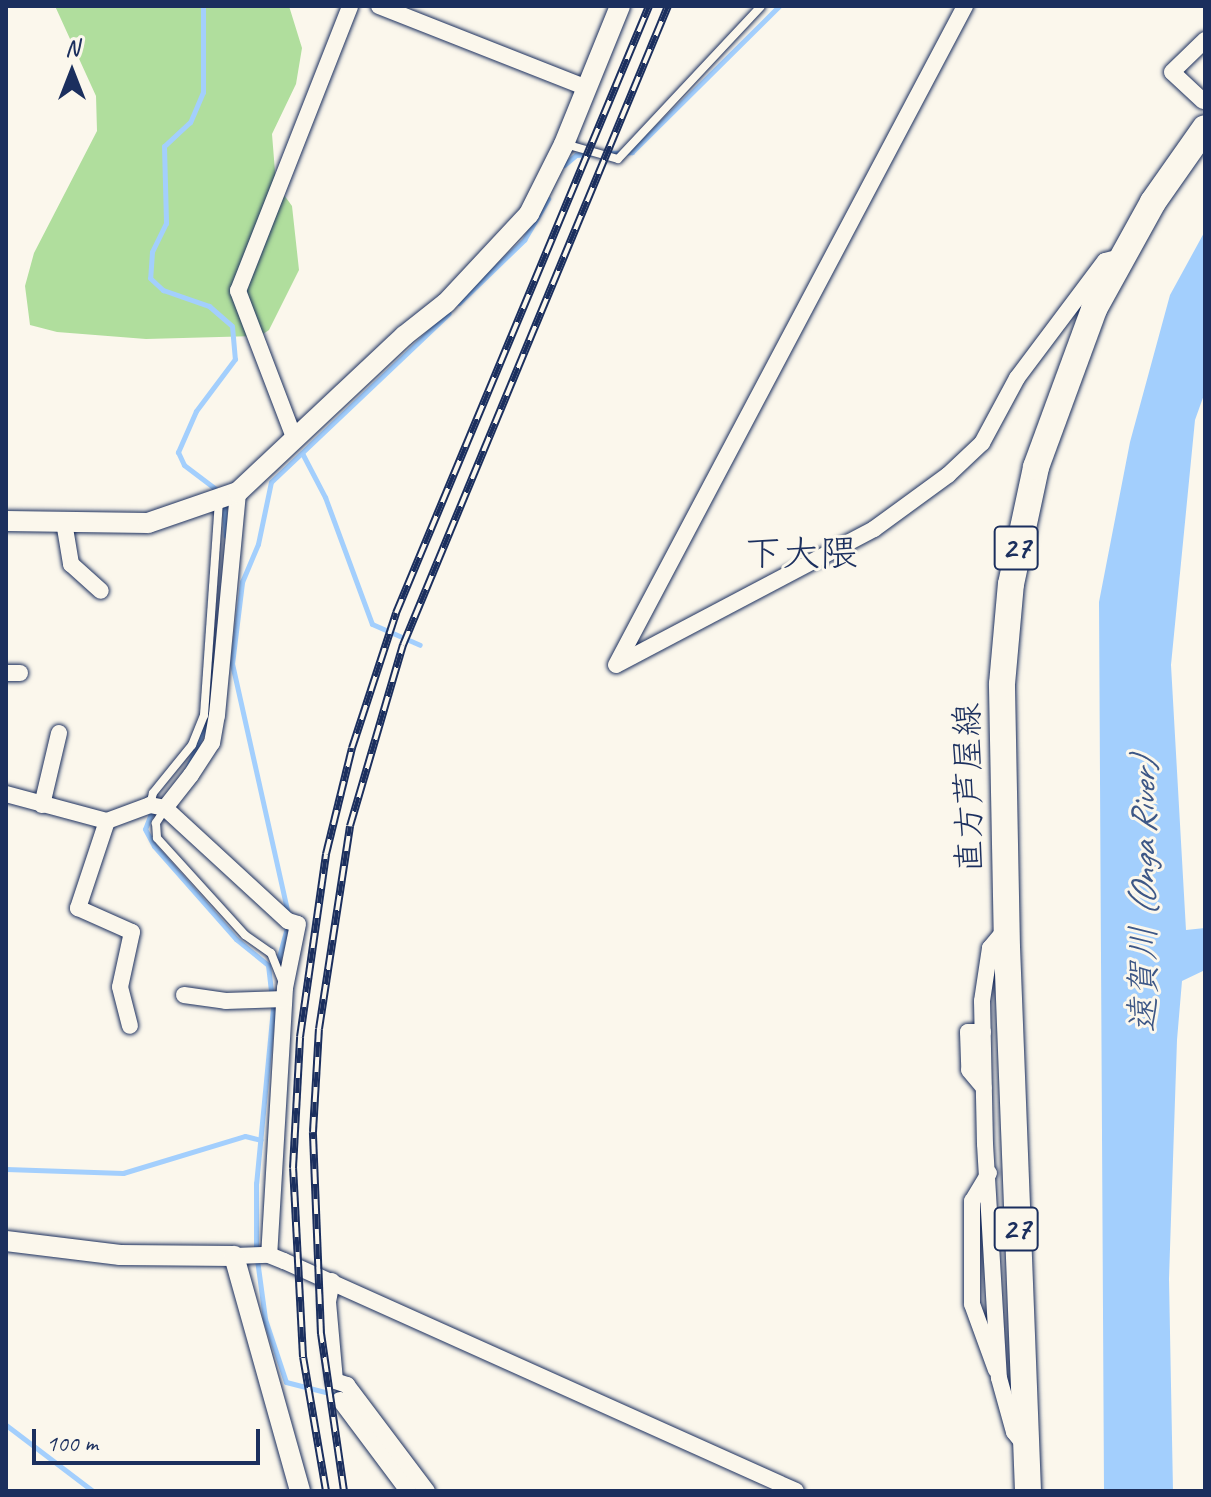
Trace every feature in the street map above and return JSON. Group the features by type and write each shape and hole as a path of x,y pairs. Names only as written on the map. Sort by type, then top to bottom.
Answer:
{"main road":[{"name":"直方芦屋線","path":"1028,1491 1006,929 1002,684 1018,535 1070,368 1121,257 1205,128"}],"street":[{"path":"295,440 238,291 350,6"},
{"path":"379,6 587,88"},
{"path":"6,521 148,523 238,492 495,253 529,214 564,144 620,6"},
{"path":"965,6 616,665 874,529 948,475 982,443 1017,378 1105,261 1121,257"},
{"path":"1204,101 1172,72 1205,40"},
{"path":"6,794 107,821 158,807 212,743 217,653 238,492"},
{"path":"64,522 71,564 101,591"},
{"path":"42,805 59,733"},
{"path":"158,807 288,921 298,924 284,993 253,1256 300,1491"},
{"path":"107,821 78,908 132,932 120,987 130,1026"},
{"path":"999,1375 983,1032 990,948 1006,929"},
{"path":"184,995 226,1001 284,993"},
{"path":"989,1173 972,1201 972,1304 999,1375 1014,1432 1026,1446"},
{"path":"6,1241 120,1255 253,1256 332,1281 796,1491"},
{"path":"332,1281 328,1302 335,1381 347,1385 427,1491"},
{"path":"340,1400 408,1491"}],"lane":[{"path":"564,144 618,159 761,6"},
{"path":"217,653 219,501"},
{"path":"158,807 157,838 245,935 271,953 284,993"}],"green space":[{"path":"55,6 289,6 302,48 296,84 272,134 276,184 292,206 299,270 269,330 260,336 146,339 57,332 30,325 25,286 34,253 97,131 96,96"}],"water":[{"name":"遠賀川 (Onga River)","path":"1205,231 1205,392 1195,420 1171,665 1186,930 1205,928 1205,970 1182,981 1177,1040 1169,1279 1173,1491 1104,1491 1099,602 1130,442 1170,295"}],"waterway":[{"path":"203,6 203,92 190,122 164,146 166,223 152,252 150,278 163,290 209,306 232,326 235,359 196,411 178,452 184,465 221,493"},
{"path":"608,153 632,152 779,6"},
{"path":"564,165 576,155 590,154"},
{"path":"459,303 524,240 548,199"},
{"path":"288,914 232,664 242,582 258,544 271,482 449,313"},
{"path":"302,453 325,497 372,624 420,645"},
{"path":"224,503 226,536"},
{"path":"188,767 210,713"},
{"path":"152,811 145,829 154,846 236,939 268,965 273,1008 256,1183 256,1252 265,1319 286,1382 341,1396"},
{"path":"277,964 288,924"},
{"path":"6,1169 123,1173 245,1136 261,1140"},
{"path":"6,1425 93,1491"}],"railway":[{"path":"326,1491 303,1357 293,1168 300,1037 326,854 352,748 396,613 649,6"},
{"path":"344,1491 321,1334 313,1132 319,1029 350,826 403,645 668,6"}],"district":[{"name":"下大隈","path":"801,554"}]}
